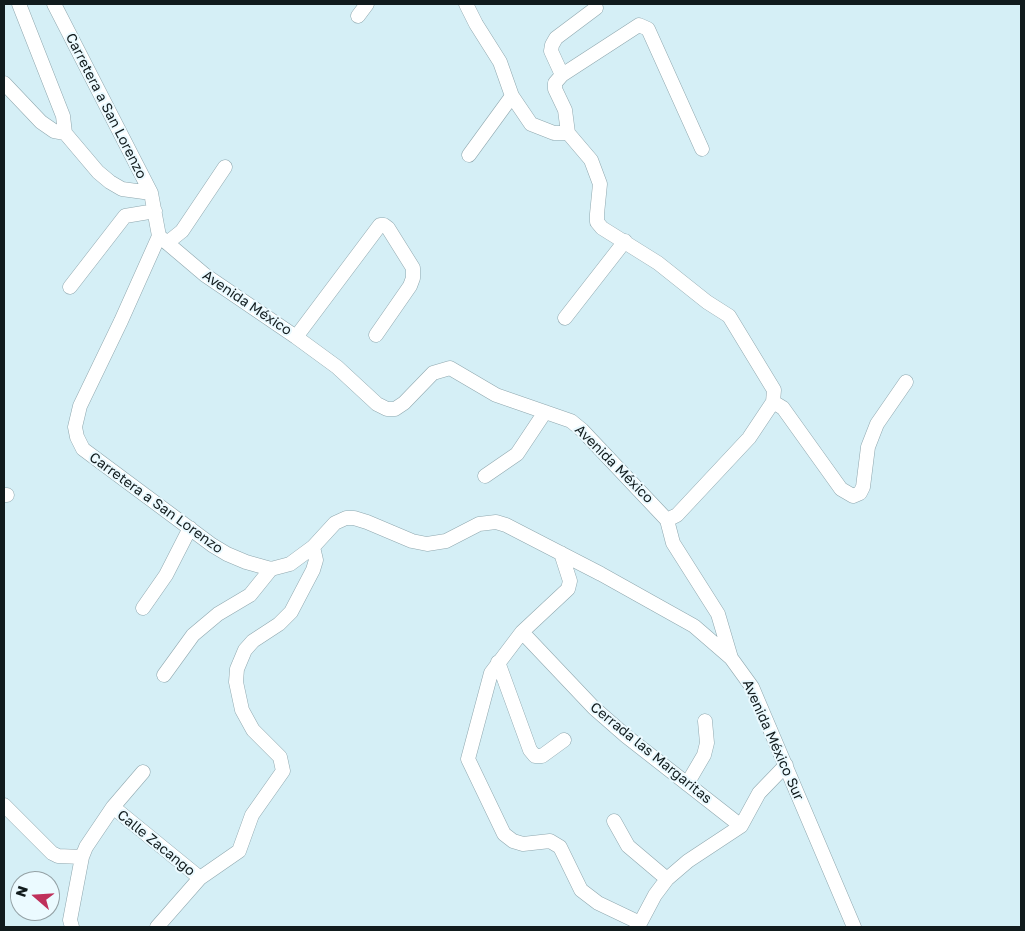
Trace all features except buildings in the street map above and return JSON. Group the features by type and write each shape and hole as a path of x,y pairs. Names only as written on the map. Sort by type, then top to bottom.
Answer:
{"street":[{"path":"19,4 63,116 65,134"},
{"name":"Carretera a San Lorenzo","path":"54,4 151,193 163,239 80,406 75,427 76,437 83,449 227,554 271,569"},
{"path":"358,16 367,4"},
{"path":"466,4 500,62 512,96 531,124 554,133 568,133"},
{"path":"562,74 551,51 552,45 556,38 596,8"},
{"path":"667,520 677,515 749,438 773,402 774,390 729,316 625,241 602,228 597,222 600,184 598,174 591,160 568,133 565,110 555,89 555,83 562,74 630,30 639,25 644,26 648,29 702,149"},
{"path":"4,83 41,122 54,131 65,134 98,172 116,186 122,190 151,193"},
{"path":"469,155 512,96"},
{"path":"163,239 182,232 225,167"},
{"path":"70,286 125,216 155,211"},
{"path":"296,337 380,225 384,225 388,228 412,268 413,278 410,286 376,335"},
{"name":"Avenida México","path":"163,239 205,275 337,367 377,404 387,409 396,409 404,403 433,373 450,368 496,395 571,421 582,430 667,520 673,543 718,614 732,658"},
{"path":"565,318 625,241"},
{"path":"773,402 783,408 841,490 853,496 860,493 863,487 868,446 877,424 906,382"},
{"path":"485,476 516,454 545,412"},
{"path":"164,675 193,635 218,614 250,595 271,569 290,564 313,547 335,523 354,518 412,541 427,544 446,541 479,524 496,522 506,525 561,553 570,581 568,590 522,632 498,662 492,673 468,759 504,834 513,841 523,844 550,841 560,847 581,890 598,903 639,925 666,879 688,861 741,826 759,793 786,765"},
{"path":"143,608 166,575 190,528"},
{"name":"Calle Zacango","path":"157,927 200,878 240,851 252,815 283,772 280,757 253,730 242,710 236,682 237,669 245,650 253,641 279,624 291,612 313,570 316,560 313,547"},
{"name":"Avenida México Sur","path":"561,553 666,609 712,639 732,658 752,687 854,927"},
{"name":"Cerrada las Margaritas","path":"522,632 594,708 741,826"},
{"path":"498,662 530,750 535,756 542,756 564,740"},
{"path":"687,784 704,755 707,743 705,721"},
{"name":"Calle Zacango","path":"72,927 70,920 82,857 86,847 113,807 143,772"},
{"path":"4,805 52,853 58,856 82,857"},
{"name":"Calle Zacango","path":"113,807 200,878"},
{"path":"614,821 628,846 666,879"}]}
